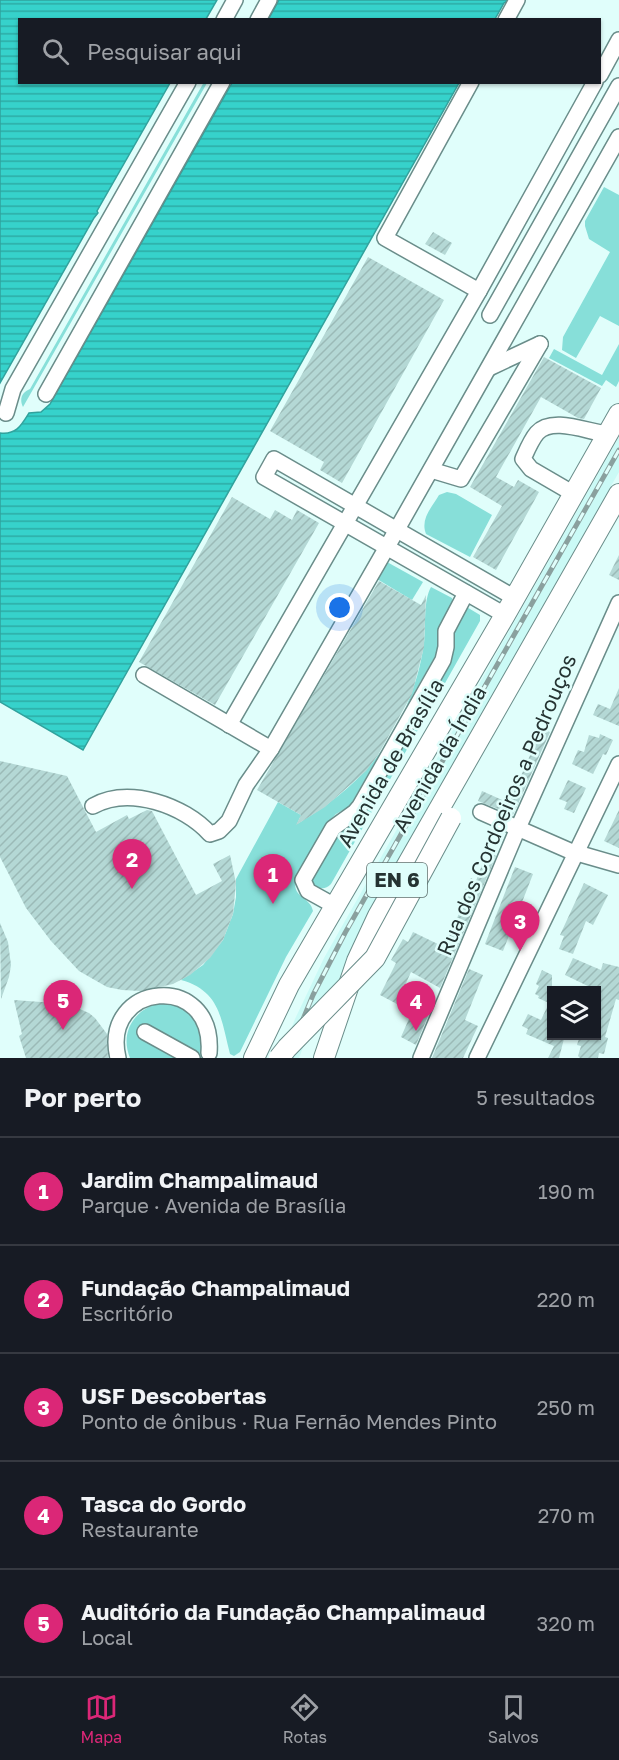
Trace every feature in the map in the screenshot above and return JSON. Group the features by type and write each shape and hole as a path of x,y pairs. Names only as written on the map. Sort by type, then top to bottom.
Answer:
{"main road":[{"name":"Avenida de Brasília","path":"254,1058 289,985 515,598 619,414"},
{"name":"Avenida da Índia","path":"324,1058 357,961 378,916 619,494"},
{"path":"279,1058 375,958 451,818 483,732"}],"street":[{"path":"225,18 235,0"},
{"path":"259,18 269,0"},
{"path":"507,18 517,0"},
{"path":"601,73 619,40"},
{"path":"6,413 13,388 187,84"},
{"path":"46,394 221,84"},
{"path":"470,84 385,238 479,291"},
{"path":"229,725 479,291 594,84"},
{"path":"490,315 619,86"},
{"path":"93,806 104,800 118,797 133,798 176,808 201,824 210,834 219,831 230,821 246,785 271,749 398,530 619,137"},
{"path":"468,310 490,315 512,328"},
{"path":"431,470 461,479 540,344 489,368"},
{"path":"574,494 531,469 523,459 530,444 538,431 551,424 607,434"},
{"path":"505,615 264,477 274,459 515,598"},
{"path":"448,582 458,565"},
{"path":"335,906 309,891 303,880 333,828 360,806 443,660 446,631 466,593"},
{"name":"Rua dos Cordoeiros a Pedrouços","path":"421,1058 518,828 619,603"},
{"path":"144,675 271,749"},
{"path":"477,1058 619,764"},
{"path":"481,812 576,853 619,865"},
{"path":"118,1058 115,1041 118,1026 126,1012 138,1002 153,996 168,995 184,999 206,1022 210,1037 209,1056"},
{"path":"145,1032 192,1058"}],"shaded area":[{"path":"0,0 217,0 207,18 18,18 18,84 169,84 0,383"},
{"path":"279,0 509,0 504,3 496,18 269,18"},
{"path":"203,84 206,84 23,407 21,399 23,394 30,389"},
{"path":"231,84 458,84 83,750 0,702 0,433 14,431 21,426 29,413 41,412 50,404"},
{"path":"604,187 619,195 619,326 600,316 576,358 562,350 563,337 610,252 589,239 585,226 585,221"},
{"path":"619,344 619,381 616,387 606,380 602,386 549,358 554,349 602,375"},
{"path":"619,437 619,472 385,884 334,995 309,1032 299,1058 280,1058 295,1019 324,958"},
{"path":"447,492 456,494 492,515 470,557 426,534 425,523 428,513 439,495"},
{"path":"387,562 423,582 412,600 377,579"},
{"path":"431,587 452,598 453,601 440,625 437,653 406,707 421,659 426,606"},
{"path":"465,606 480,615 480,621 440,692 437,691 417,721 419,723 432,705 331,884 322,888 313,885 311,878 451,636"},
{"path":"382,750 350,806 336,814 327,823 297,875 295,883 298,893 308,902 313,911 286,957 240,1052 234,1056 230,1054 221,1019 212,999 204,991 181,980 203,965 223,940 233,914 236,879 278,802 301,815 297,824 344,792"},
{"path":"169,1002 187,1009 196,1019 202,1038 200,1058 130,1058 127,1037 134,1020 149,1007"}],"building":[{"path":"433,232 452,243 445,255 425,244"},
{"path":"368,257 444,300 342,483 320,470 324,462 270,431"},
{"path":"544,357 601,388 584,419 578,418 541,397 496,477 514,487 518,480 539,492 496,570 473,557 502,506 470,487"},
{"path":"232,497 270,519 275,510 292,520 297,510 319,523 215,705 139,662"},
{"path":"619,555 619,580 609,575"},
{"path":"379,581 421,605 426,595 424,647 412,694 378,755 366,771 325,807 296,825 301,815 257,790"},
{"path":"619,688 619,726 593,715 598,704 610,709"},
{"path":"542,728 550,732 513,815 478,801 482,791 509,803"},
{"path":"600,734 613,740 593,774 572,764 578,750 584,752 589,735 599,738"},
{"path":"0,761 67,776 96,832 127,815 129,819 147,810 152,811 196,895 222,881 213,864 230,855 236,883 233,914 223,940 210,958 190,975 173,984 141,991 107,987 79,971 51,941 26,908 0,857"},
{"path":"568,780 586,788 574,813 564,809 567,802 559,799"},
{"path":"619,810 619,848 604,841"},
{"path":"493,854 496,856 440,988 411,972 403,990 433,1004 416,1045 401,1037 412,1012 380,995 396,963 391,960 403,939 408,942 413,932 444,947 462,907 458,905 471,878 476,881 483,862"},
{"path":"515,867 533,874 503,951 485,944"},
{"path":"584,883 608,895 593,925 586,921 573,954 559,949 564,936 560,935"},
{"path":"0,923 8,942 11,965 1,999"},
{"path":"573,958 601,970 603,963 619,967 619,1000 616,999 605,1037 608,1038 604,1054 599,1053 598,1058 580,1058 578,1056 581,1046 577,1045 578,1040 601,1040 601,986 588,986 565,975"},
{"path":"469,969 483,975 465,1020 478,1026 463,1058 432,1058"},
{"path":"542,970 552,975 552,986 547,986 547,1002 535,994 539,986 536,984"},
{"path":"14,1000 68,1004 89,1013 107,1034 108,1058 26,1058 19,1036 22,1034"},
{"path":"547,1007 547,1040 564,1040 559,1058 548,1058 554,1046 526,1034 528,1029 522,1026 528,1014 541,1020"}],"railway":[{"path":"287,1058 313,995 345,933 619,450"}],"place":[{"name":"Fundação Champalimaud","path":"132,889"},
{"name":"Jardim Champalimaud","path":"273,904"},
{"name":"USF Descobertas","path":"520,951"},
{"name":"Auditório da Fundação Champalimaud","path":"63,1030"},
{"name":"Tasca do Gordo","path":"416,1031"}]}
